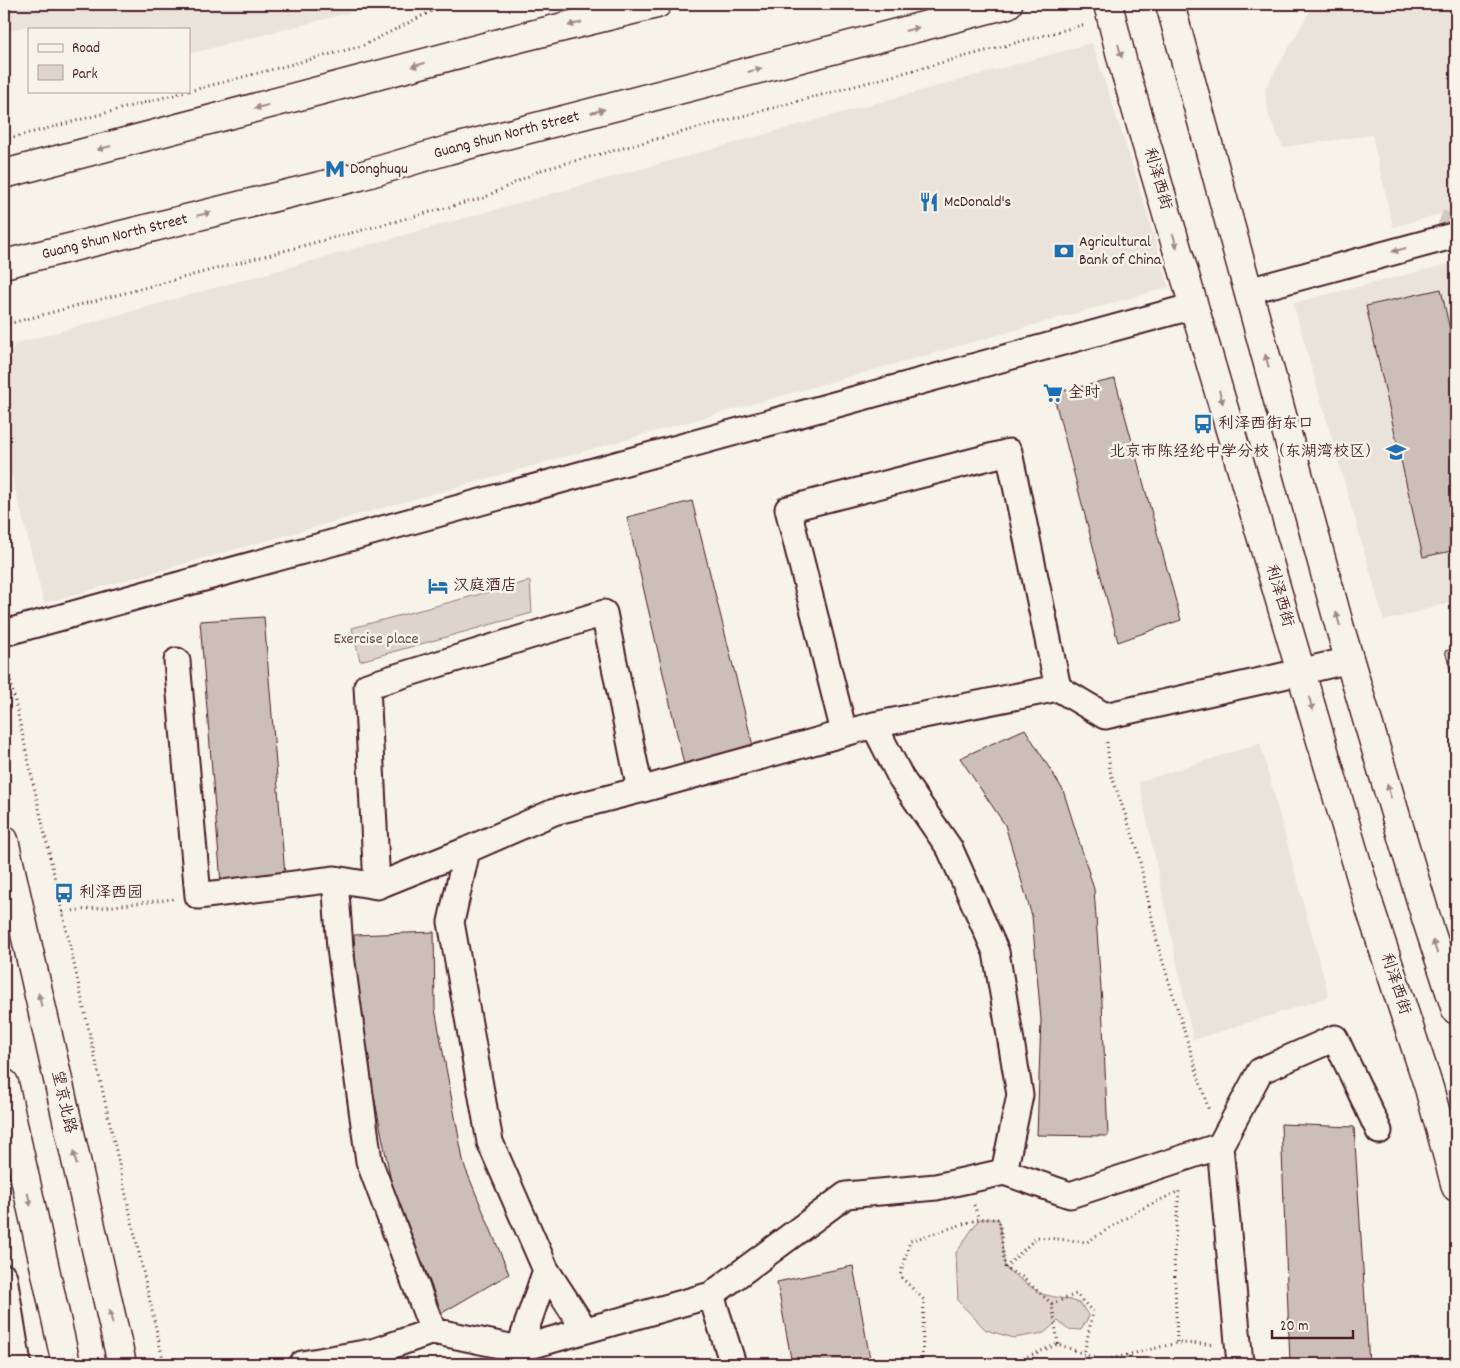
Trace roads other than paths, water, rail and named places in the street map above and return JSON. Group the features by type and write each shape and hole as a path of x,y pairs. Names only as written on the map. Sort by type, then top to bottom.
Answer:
{"main road":[{"path":"4,174 523,37 657,4"},
{"name":"Guang Shun North Street","path":"4,264 360,176 467,145 1008,4"},
{"path":"1170,4 1350,660 1427,921 1456,1010"},
{"name":"利泽西街","path":"1109,11 1370,908 1429,1088 1456,1187"},
{"name":"望京北路","path":"4,840 122,1364"},
{"path":"4,1083 66,1364"}],"street":[{"path":"1248,291 1451,236"},
{"path":"4,633 1194,306"},
{"path":"844,732 788,509 1009,452 1058,688"},
{"path":"376,886 367,686 604,613 640,790"},
{"path":"177,661 198,896 335,879 376,886 467,850 554,812 640,790 874,724 1058,688 1105,716 1350,660"},
{"path":"874,724 901,778 950,849 996,952 1020,1095 1004,1172"},
{"path":"467,850 451,922 490,1142 546,1270 584,1330"},
{"path":"335,879 340,948 369,1161 433,1331"},
{"path":"1240,1364 1220,1146 1260,1071 1335,1038 1379,1132"},
{"path":"302,1364 369,1358 433,1331 519,1348 711,1295 846,1195 936,1187 1004,1172 1070,1196 1220,1146"},
{"path":"519,1348 546,1270"},
{"path":"4,1277 18,1364"},
{"path":"711,1295 733,1364"}],"tunnel":[{"path":"1446,238 1456,211"}],"place":[{"name":"Donghuqu","path":"335,169"},
{"name":"McDonald's","path":"929,202"},
{"name":"Agricultural Bank of China","path":"1064,251"},
{"name":"全时","path":"1053,393"},
{"name":"利泽西街东口","path":"1203,424"},
{"name":"北京市陈经纶中学分校（东湖湾校区）","path":"1396,452"},
{"name":"汉庭酒店","path":"438,586"},
{"name":"利泽西园","path":"64,893"}],"park label":[{"name":"Exercise place","path":"376,639"}]}
